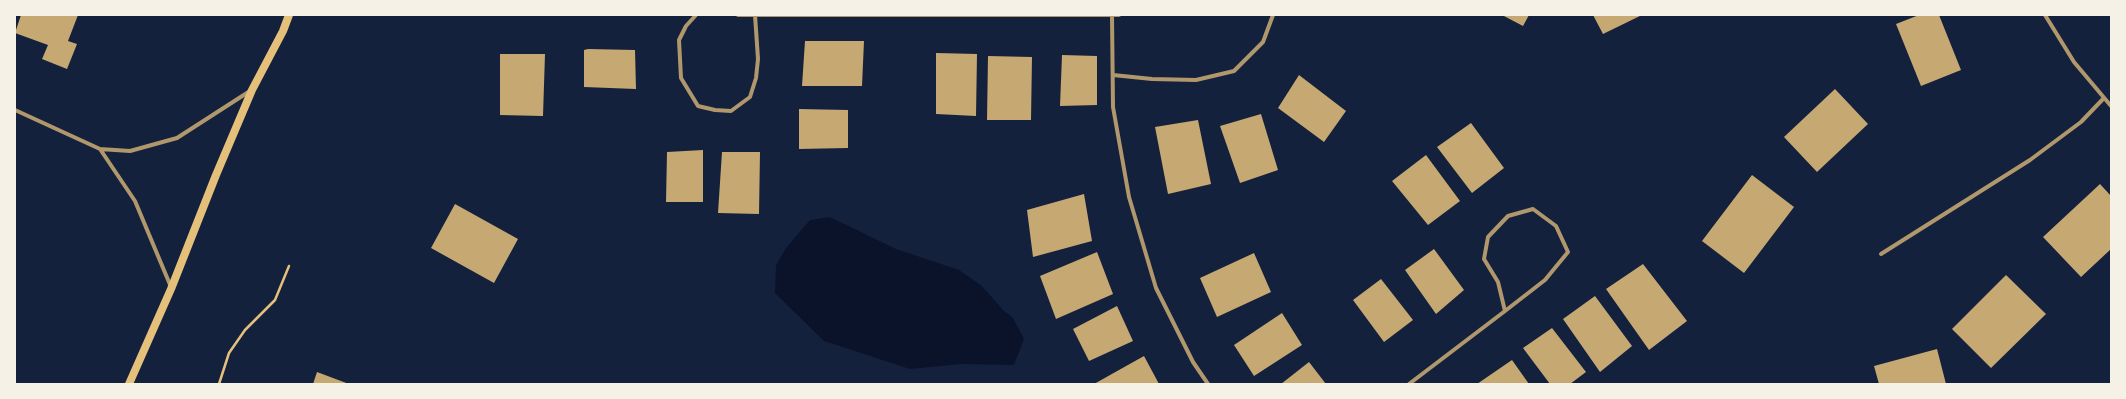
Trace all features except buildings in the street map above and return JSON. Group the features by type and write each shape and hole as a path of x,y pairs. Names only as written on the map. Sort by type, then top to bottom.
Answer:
{"main road":[{"path":"129,384 171,289 216,175 252,90 283,31 289,15"}],"street":[{"path":"696,15 686,26 679,40 681,78 698,106 715,110 731,111 750,97 756,78 758,59 755,15"},
{"path":"738,15 1119,15"},
{"path":"1113,75 1152,79 1196,80 1234,71 1263,42 1273,15"},
{"path":"2044,15 2074,62 2103,99 2111,106"},
{"path":"1112,16 1113,107 1129,197 1156,288 1193,362 1208,384"},
{"path":"15,110 100,149 130,151 177,138 252,90"},
{"path":"1881,254 2030,160 2081,122 2103,99"},
{"path":"100,149 135,201 171,289"},
{"path":"1409,384 1505,311 1545,280 1568,252 1556,226 1533,209 1508,216 1488,237 1484,259 1498,282 1505,311"}],"path":[{"path":"219,384 229,353 245,330 275,300 289,266"}],"water":[{"path":"830,217 896,249 959,270 982,286 1003,310 1013,318 1024,339 1014,365 962,364 910,369 824,341 775,293 776,265 786,248 810,220"}]}
